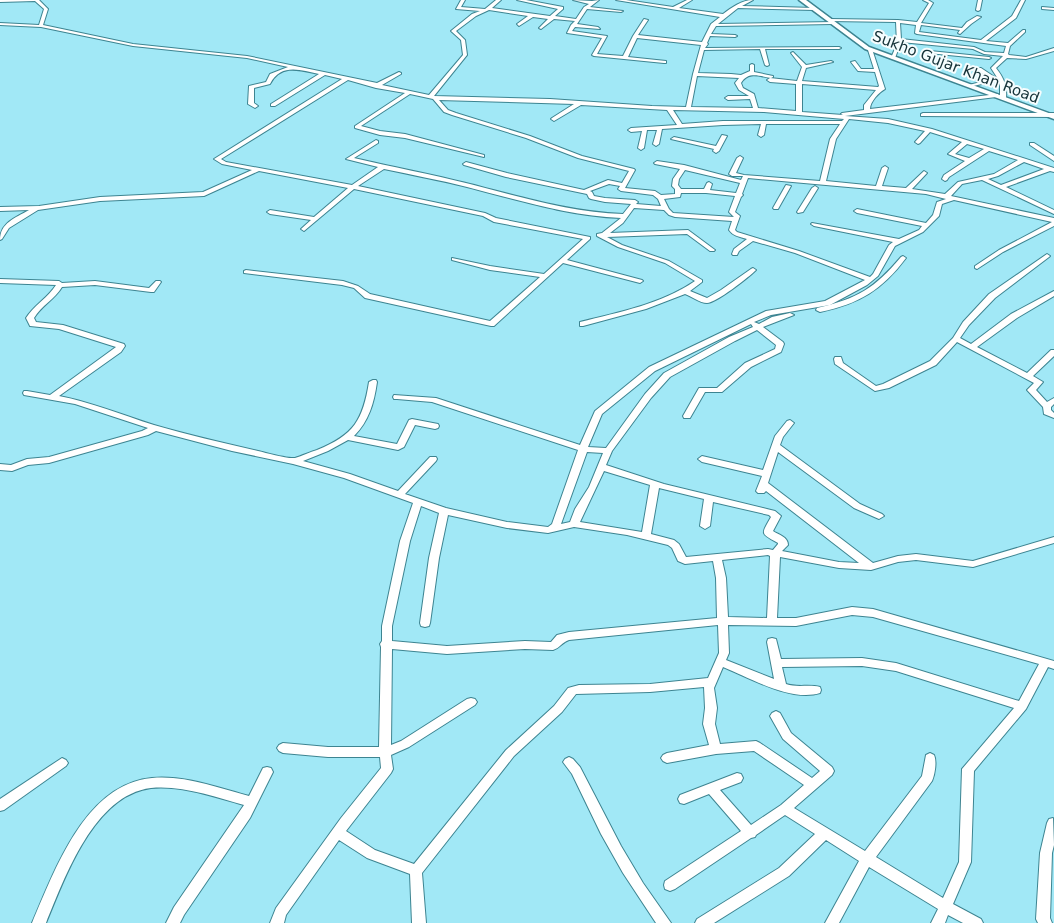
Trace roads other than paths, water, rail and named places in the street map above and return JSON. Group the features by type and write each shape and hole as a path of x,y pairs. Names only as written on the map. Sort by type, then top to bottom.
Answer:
{"main road":[{"name":"Sukho Gujar Khan Road","path":"802,0 870,50 1052,116"}],"street":[{"path":"0,1 35,0 46,9 41,26"},
{"path":"463,0 458,8 577,20"},
{"path":"433,98 464,55 462,40 453,31 474,15 488,10 499,0"},
{"path":"519,0 561,8 541,28"},
{"path":"575,0 595,2"},
{"path":"618,0 724,16"},
{"path":"652,4 657,0"},
{"path":"675,8 690,0"},
{"path":"688,109 695,74 713,25 736,7 751,0"},
{"path":"925,0 931,3 919,23 917,33 1009,45"},
{"path":"978,10 980,0"},
{"path":"983,41 1014,17 1023,0"},
{"path":"595,2 586,8 573,25 570,33 605,37 594,56 664,62"},
{"path":"736,7 788,10 814,9"},
{"path":"519,26 539,8"},
{"path":"586,8 621,12"},
{"path":"1044,8 1054,9"},
{"path":"460,13 464,9"},
{"path":"713,25 898,21 961,31 969,22 979,18"},
{"path":"624,58 634,36 646,20"},
{"path":"893,58 899,40 898,21"},
{"path":"0,24 41,26 133,45 247,57 433,98 799,112 846,120"},
{"path":"573,25 598,28"},
{"path":"831,116 867,110 999,97 1004,88 1003,79 993,68 1005,57 1009,45 1023,31"},
{"path":"708,35 735,36"},
{"path":"634,36 705,46 839,48"},
{"path":"899,40 974,48 984,53 1005,57"},
{"path":"762,48 767,65"},
{"path":"930,52 1026,58 1054,49"},
{"path":"870,50 882,89"},
{"path":"793,53 804,66"},
{"path":"804,66 832,62"},
{"path":"853,62 860,70 878,71"},
{"path":"752,65 753,69 750,73 742,77 738,83 739,87 750,93 756,110"},
{"path":"799,112 799,82 804,66"},
{"path":"255,106 251,104 250,100 251,87 268,82 272,75 277,72 293,67"},
{"path":"971,86 996,80 980,69"},
{"path":"376,86 399,73"},
{"path":"750,73 770,79 882,89"},
{"path":"273,105 323,74"},
{"path":"695,74 742,77"},
{"path":"346,79 218,159 224,163 353,187 484,215 494,220 588,238 613,230 633,206"},
{"path":"867,110 868,105 882,89"},
{"path":"408,92 357,127 380,133 405,136 482,156"},
{"path":"433,98 446,111 454,114 519,134 580,157 632,170 622,190 655,192 660,197 665,208 676,216 715,216 736,219"},
{"path":"728,98 752,98"},
{"path":"554,118 580,103"},
{"path":"937,111 1008,110 1024,106"},
{"path":"669,108 682,126"},
{"path":"923,115 1052,116"},
{"path":"824,183 833,139 846,120"},
{"path":"631,130 660,127 846,120 888,122 928,130 1051,169"},
{"path":"761,135 764,123"},
{"path":"682,126 673,141 716,149 724,136"},
{"path":"656,144 660,127"},
{"path":"641,148 644,128"},
{"path":"918,142 928,130"},
{"path":"376,142 349,159 467,185 541,205 598,215 625,216"},
{"path":"966,142 951,154 971,161"},
{"path":"1032,144 1054,159"},
{"path":"945,179 946,176 988,149"},
{"path":"740,158 732,174 745,179"},
{"path":"572,525 602,467 606,451 648,396 666,376 769,314 838,307 878,287 879,277 892,245 916,234 927,224 960,183 984,179 1023,160"},
{"path":"657,163 684,166 716,177 815,188 871,189 880,187 908,190 947,200 1054,221"},
{"path":"466,164 506,175 590,193 591,197 634,202 633,206"},
{"path":"304,229 353,187 384,166"},
{"path":"660,197 677,196 676,179 684,166"},
{"path":"880,187 885,168"},
{"path":"1000,187 1051,169"},
{"path":"0,209 39,208 100,199 204,194 257,170"},
{"path":"908,190 924,174"},
{"path":"745,179 732,212 737,216 732,230 752,238 879,277"},
{"path":"984,179 1054,212"},
{"path":"585,192 589,188 602,186 608,182 624,185"},
{"path":"786,184 824,183 893,192"},
{"path":"706,191 709,184"},
{"path":"776,208 786,184"},
{"path":"800,212 815,188"},
{"path":"678,191 706,191 740,195"},
{"path":"633,206 665,208"},
{"path":"0,238 6,227 29,211 39,208"},
{"path":"857,211 927,224"},
{"path":"270,212 316,219"},
{"path":"977,267 1054,221"},
{"path":"814,224 900,241"},
{"path":"599,235 688,232 712,250"},
{"path":"583,324 638,309 692,288 700,280 668,262 620,246 599,235"},
{"path":"246,272 343,283 356,287 368,296 488,324 494,323 588,238"},
{"path":"735,254 736,250 752,238"},
{"path":"838,359 839,364 878,389 933,363 956,340 966,324 992,296 1048,256"},
{"path":"812,309 879,277 903,258"},
{"path":"454,259 490,268 545,276"},
{"path":"562,261 640,281"},
{"path":"684,291 707,300 724,292 753,270"},
{"path":"0,281 56,282 60,285 95,283 151,290 158,282"},
{"path":"51,398 121,346 60,327 33,324 30,318 33,312 57,291 60,285"},
{"path":"972,348 1014,316 1054,293"},
{"path":"687,416 702,390 719,390 748,366 778,350 780,344 753,324"},
{"path":"556,529 598,413 652,369 753,324"},
{"path":"956,340 1039,382 1031,390 1046,406 1047,412 1054,416"},
{"path":"1028,376 1054,352"},
{"path":"294,461 331,448 350,438 362,419 371,399 373,382"},
{"path":"27,393 77,402 155,428 232,448 294,461 348,476 444,511 507,525 548,530 572,525 646,536 671,542 676,546 681,559 685,561 775,553 839,565 871,567 891,560 916,556 973,564 1054,540"},
{"path":"397,397 434,400 586,450 606,451"},
{"path":"1046,406 1054,400"},
{"path":"350,438 398,447 401,445 412,422 435,426"},
{"path":"790,423 779,436 762,488 871,567"},
{"path":"0,467 12,468 27,462 58,458 145,433 155,428"},
{"path":"776,446 857,506 879,516"},
{"path":"399,495 433,459"},
{"path":"702,459 766,474"},
{"path":"602,467 655,484 772,513 776,516 768,533 783,541 783,545 775,553 772,622"},
{"path":"646,536 655,484"},
{"path":"705,526 709,498"},
{"path":"386,759 385,644 387,626 405,541 418,502"},
{"path":"425,623 434,558 444,511"},
{"path":"716,749 709,724 711,708 710,682 721,662 724,652 721,578 717,559"},
{"path":"385,644 447,650 553,646 561,638 570,636 722,621 796,622 852,611 873,613 1050,664 1022,706 968,769 965,862 938,923"},
{"path":"772,642 781,687"},
{"path":"721,662 781,687 797,691 816,690"},
{"path":"776,663 862,662 896,667 1022,706"},
{"path":"419,923 416,871 510,753 558,709 572,692 579,689 650,688 710,682"},
{"path":"277,923 281,912 338,833 386,759 405,744 470,702"},
{"path":"670,885 785,809 828,771 787,736 776,716"},
{"path":"667,758 716,749 756,746 812,784"},
{"path":"283,748 386,759"},
{"path":"832,923 866,860 928,777 930,758"},
{"path":"569,762 576,772 609,840 642,894 664,923"},
{"path":"0,806 62,763"},
{"path":"174,923 179,911 253,802 267,772"},
{"path":"684,799 737,778"},
{"path":"39,923 70,856 105,804 117,794 140,785 180,785 253,802"},
{"path":"711,788 751,833"},
{"path":"785,809 866,860 976,923"},
{"path":"1045,923 1042,919 1046,853 1053,823"},
{"path":"338,833 371,854 416,871"},
{"path":"702,923 784,872 825,833"}]}
